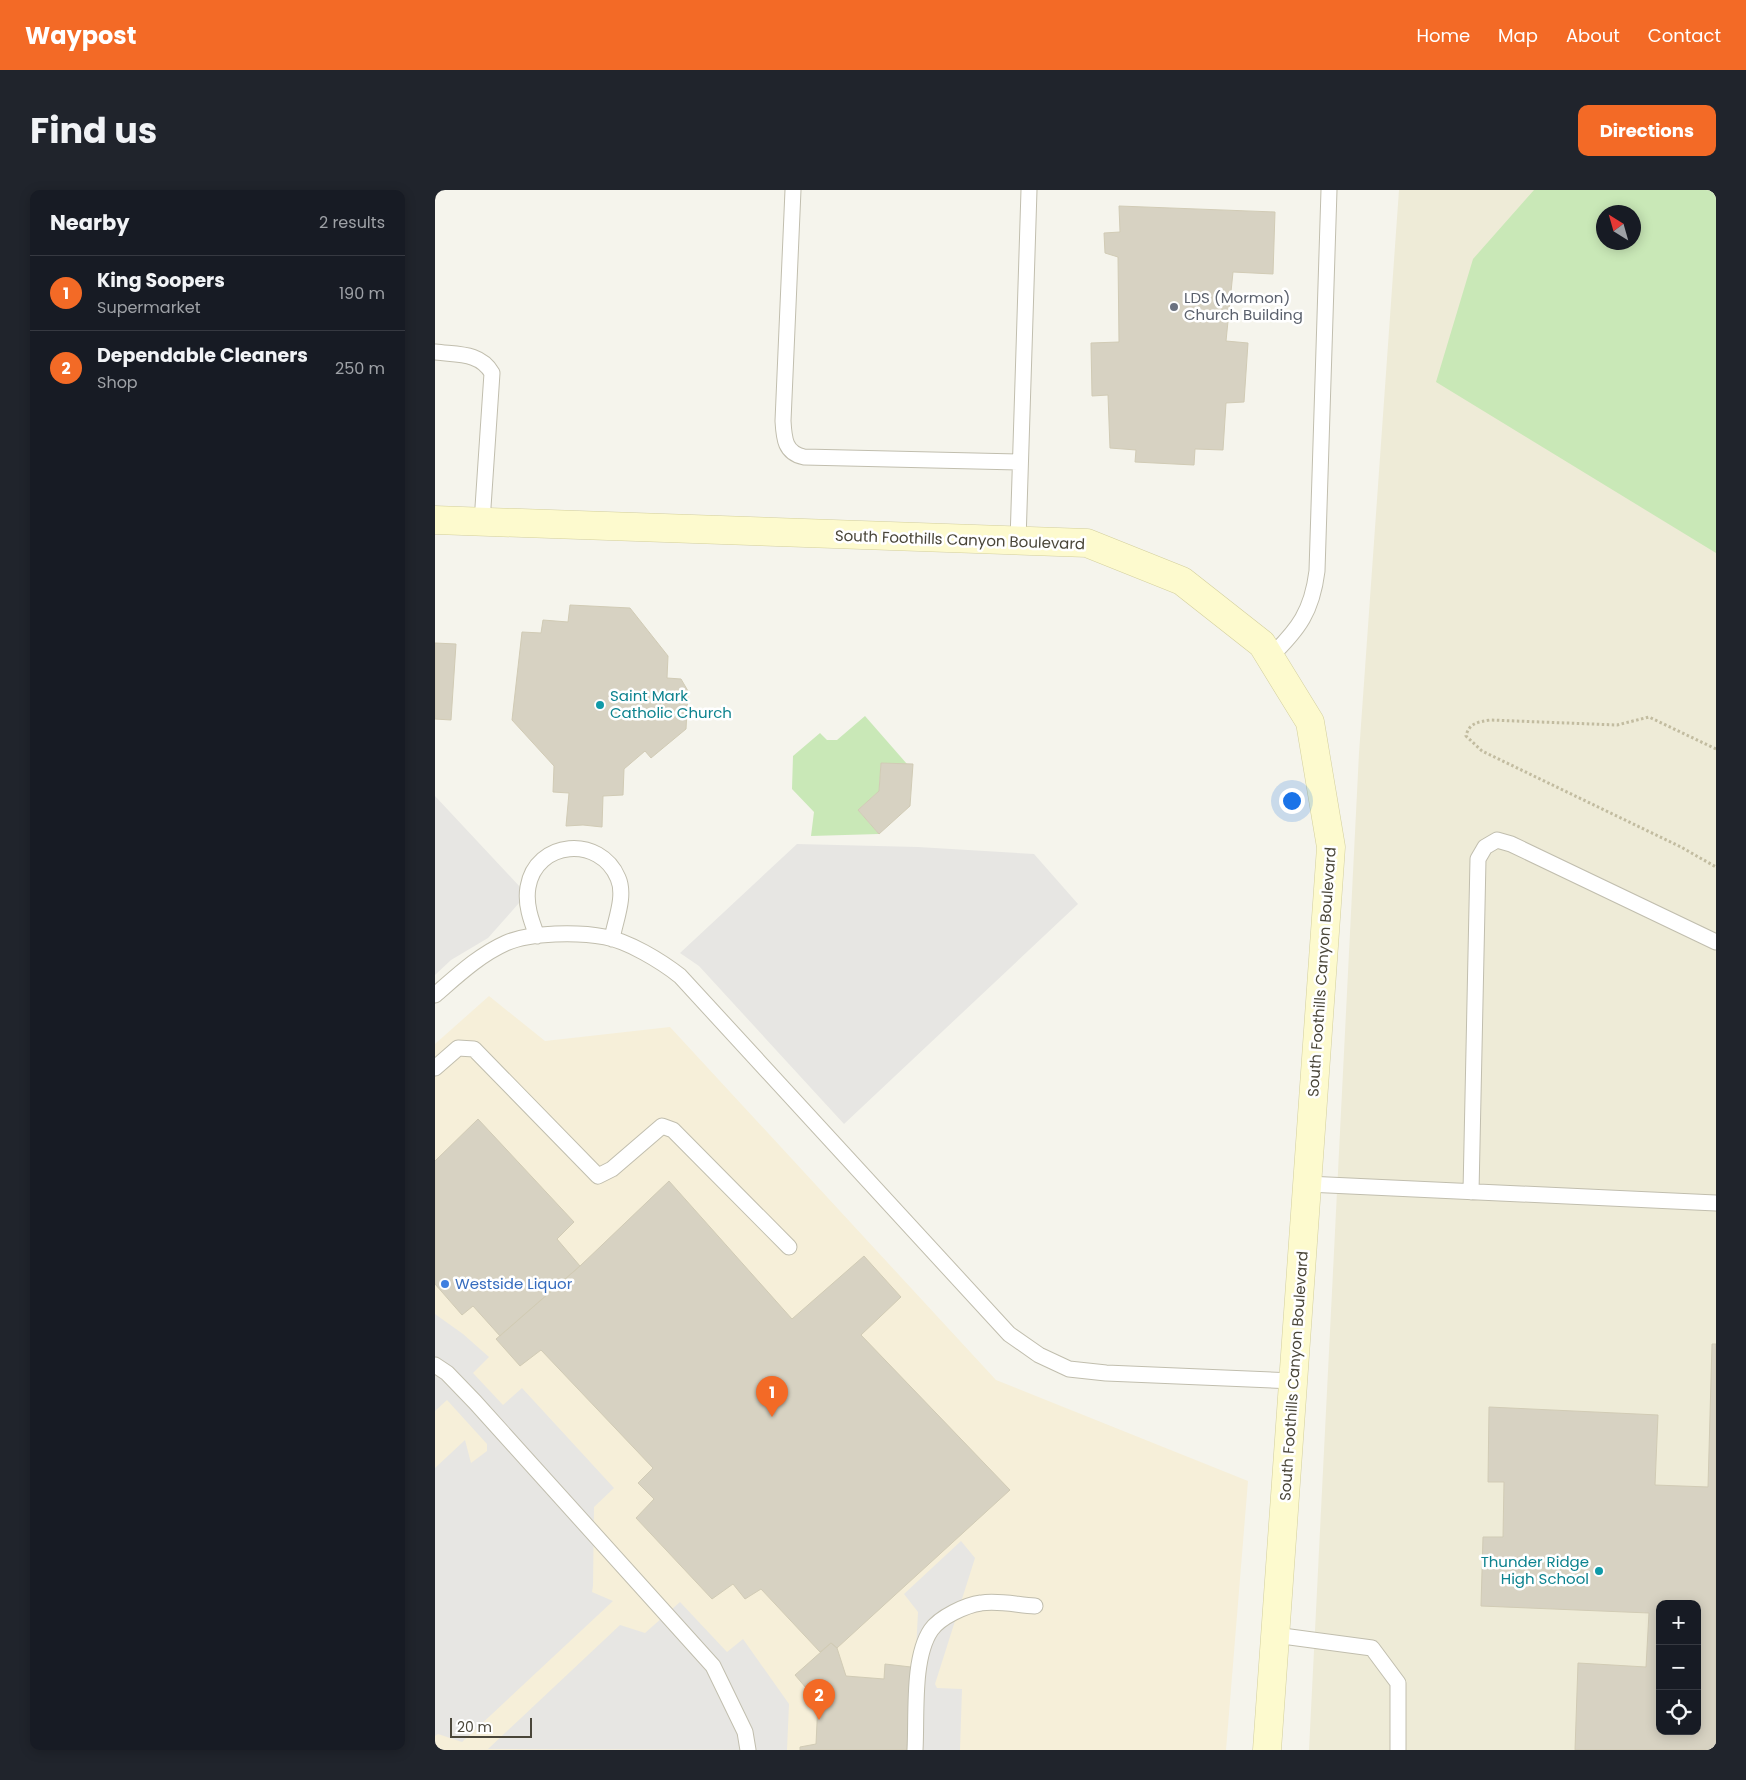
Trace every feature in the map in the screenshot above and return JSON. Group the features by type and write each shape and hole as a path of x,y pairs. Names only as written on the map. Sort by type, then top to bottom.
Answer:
{"street":[{"name":"South Foothills Canyon Boulevard","path":"435,520 1087,543 1182,581 1263,644 1310,722 1331,847 1267,1750"}],"lane":[{"path":"793,190 783,421 787,448 794,455 804,457 1020,462"},
{"path":"1018,541 1029,190"},
{"path":"1271,657 1286,642 1303,620 1314,595 1317,562 1329,190"},
{"path":"435,352 478,357 487,364 493,373 482,522"},
{"path":"1471,1192 1478,858 1485,847 1497,840 1511,844 1716,942"},
{"path":"537,936 527,902 531,876 536,867 557,850 581,848 602,858 619,879 619,904 612,939"},
{"path":"435,995 474,961 507,942 537,936 574,935 612,939 667,966 680,976 1009,1334 1039,1355 1069,1369 1106,1373 1293,1381"},
{"path":"435,1068 458,1048 474,1049 598,1176 612,1169 662,1126 673,1130 789,1247"},
{"path":"1307,1184 1716,1203"},
{"path":"435,1365 447,1373 475,1402 713,1666 745,1732 748,1750"},
{"path":"915,1750 919,1671 924,1642 932,1627 944,1619 982,1603 1035,1606"},
{"path":"1275,1636 1372,1648 1398,1683 1398,1750"}],"path":[{"path":"1716,749 1649,717 1617,725 1490,720 1476,722 1468,728 1466,736 1483,751 1681,847 1716,867"}],"shaded area":[{"path":"1399,190 1716,190 1716,1750 1309,1750 1359,753"},
{"path":"435,796 521,888 519,903 488,938 451,960 435,975"},
{"path":"797,844 918,847 1034,854 1078,904 844,1124 699,966 680,953"},
{"path":"489,996 545,1041 670,1027 996,1380 1248,1481 1226,1750 435,1750 435,1044"},
{"path":"435,1314 463,1334 489,1357 473,1373 503,1405 522,1388 614,1488 594,1507 592,1592 613,1601 462,1742 438,1734 435,1736 435,1468 465,1440 471,1463 487,1451 487,1444 447,1400 435,1411"},
{"path":"961,1541 975,1558 935,1684 937,1688 962,1689 960,1750 911,1750 918,1612 904,1594"},
{"path":"680,1602 727,1652 743,1639 789,1704 787,1750 488,1749 620,1625 645,1633"}],"green space":[{"path":"1534,190 1716,190 1716,553 1436,382 1473,259"},
{"path":"865,716 907,764 881,763 879,791 858,810 879,834 811,836 814,812 792,789 793,756 820,733 827,740 837,740"}],"building":[{"name":"LDS (Mormon) Church Building","path":"1119,206 1275,212 1273,274 1233,272 1226,341 1248,343 1244,402 1226,403 1223,450 1195,449 1194,465 1135,462 1136,450 1110,448 1108,395 1092,396 1091,343 1119,342 1118,257 1105,253 1104,233 1120,232"},
{"name":"Saint Mark Catholic Church","path":"570,605 630,608 668,656 667,678 681,679 688,691 686,729 651,758 645,751 624,769 623,795 603,796 602,827 566,826 569,793 553,792 554,766 512,720 522,632 541,633 543,620 568,622"},
{"path":"435,643 456,644 451,720 435,719"},
{"path":"881,763 913,764 910,806 879,834 858,810 879,791"},
{"path":"478,1119 574,1222 557,1239 580,1266 500,1336 473,1306 462,1315 435,1284 435,1161"},
{"path":"669,1181 792,1319 864,1256 901,1297 861,1335 1010,1490 837,1648 831,1643 820,1652 761,1589 745,1599 733,1584 712,1599 636,1518 654,1499 638,1483 653,1468 541,1350 520,1366 496,1339 580,1266"},
{"name":"Thunder Ridge High School","path":"1712,1344 1716,1344 1716,1750 1575,1750 1578,1663 1646,1667 1649,1613 1481,1606 1483,1537 1503,1537 1504,1482 1488,1482 1489,1407 1658,1415 1655,1485 1708,1487"},
{"path":"831,1643 837,1648 846,1676 884,1679 885,1664 911,1667 907,1750 800,1750 800,1747 816,1744 818,1702 795,1675"}],"place":[{"name":"LDS (Mormon) Church Building","path":"1174,307"},
{"name":"Saint Mark Catholic Church","path":"600,705"},
{"name":"Westside Liquor","path":"445,1284"},
{"name":"King Soopers","path":"772,1417"},
{"name":"Thunder Ridge High School","path":"1599,1571"},
{"name":"Dependable Cleaners","path":"819,1720"}]}
